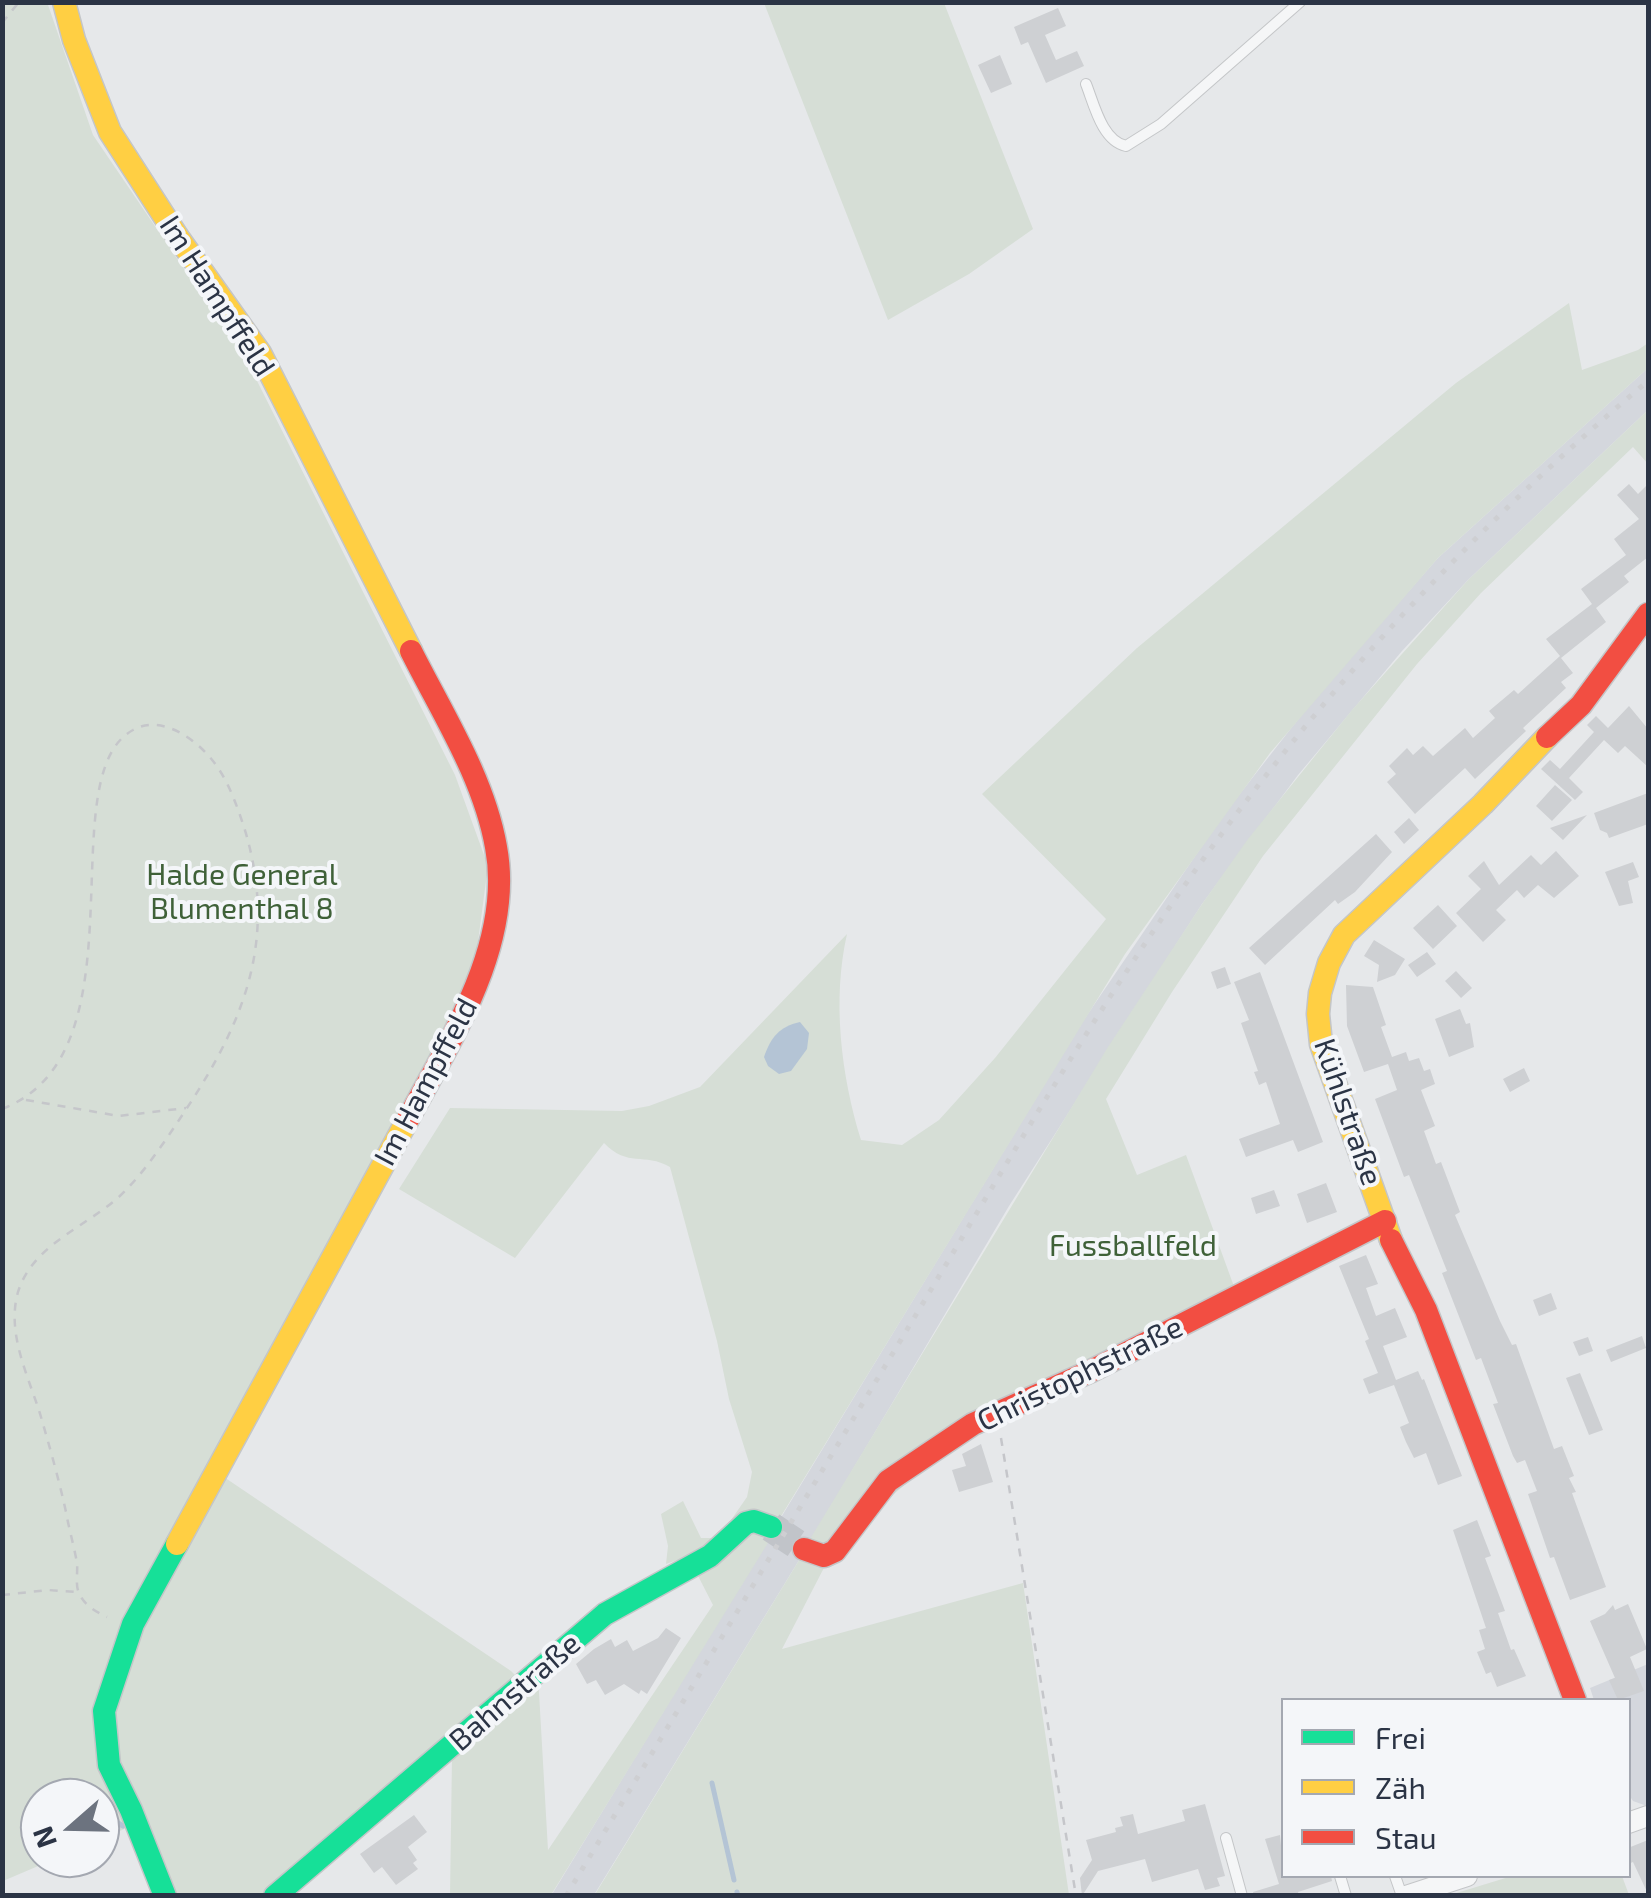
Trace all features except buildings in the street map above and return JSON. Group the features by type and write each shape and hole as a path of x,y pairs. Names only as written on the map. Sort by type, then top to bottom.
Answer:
{"street":[{"name":"Im Hampffeld","path":"64,2 74,40 110,132 260,353 459,747 494,835 499,883 487,948 470,1005 133,1624 104,1710 108,1765 165,1896"},
{"name":"Kühlstraße","path":"1573,1698 1426,1310 1407,1277 1322,1050 1318,1018 1321,984 1344,935 1581,705 1648,614"},
{"name":"Christophstraße","path":"804,1549 824,1556 835,1551 888,1481 973,1424 1091,1370 1386,1221"},
{"name":"Bahnstraße","path":"274,1896 427,1770 605,1614 710,1556 746,1523 754,1521 771,1527"},
{"path":"1404,1896 1461,1878"}],"lane":[{"path":"1086,84 1108,135 1115,144 1126,146 1161,124 1300,2"},
{"path":"1226,1838 1242,1896"}],"path":[{"path":"2,23 20,2"},
{"path":"2,1109 25,1100 63,1059 85,975 95,832 110,756 122,736 135,728 158,725 186,738 216,764 234,800 258,881 258,933 247,987 214,1070 164,1143 126,1190 68,1232 38,1261 20,1286 16,1303 16,1341 62,1494 77,1564 78,1592 94,1611 133,1624"},
{"path":"25,1100 119,1116 187,1108"},
{"path":"996,1414 1076,1896"},
{"path":"2,1595 48,1590 78,1592"}],"shaded area":[{"path":"1648,368 1648,410 1468,580 1402,651 1298,775 1202,904 1009,1206 594,1895 551,1896 1079,1027 1221,818 1321,690 1438,558"},
{"path":"1648,1664 1648,1806 1631,1798 1631,1698 1593,1698 1590,1688"}],"green space":[{"name":"Halde General Blumenthal 8","path":"47,2 93,135 248,363 455,775 488,866 470,1002 218,1473 520,1680 267,1895 175,1895 144,1820 120,1831 120,1778 20,1778 20,1874 3,1881 2,3"},
{"path":"764,3 944,3 1033,229 969,274 888,320"},
{"path":"1569,303 1582,370 1648,343 1648,368 1438,558 1270,753 1125,954 775,1526 666,1564 668,1546 661,1514 683,1501 701,1538 712,1538 747,1497 752,1472 729,1399 670,1167 629,1158 604,1143 515,1258 399,1189 450,1108 622,1111 649,1106 700,1087 847,934 840,985 841,1037 848,1090 861,1140 902,1145 939,1120 995,1058 1106,919 982,794 1137,648 1456,383"},
{"name":"Fussballfeld","path":"1648,410 1648,464 1633,447 1481,593 1417,664 1263,856 1106,1099 1137,1175 1186,1155 1236,1292 993,1408 832,1548 807,1544 1108,1047 1248,839 1352,710 1468,580"},
{"path":"745,1530 771,1538 551,1895 450,1896 452,1757 538,1675 548,1850 713,1605 695,1570"},
{"path":"801,1557 828,1560 782,1649 1023,1583 1069,1895 594,1896"},
{"path":"1505,1878 1623,1878 1629,1895 1450,1895"}],"water":[{"path":"800,1022 809,1033 807,1049 791,1071 779,1074 764,1057 781,1030"}],"waterway":[{"path":"712,1783 734,1880"},
{"path":"737,1892 738,1896"}],"tunnel":[{"path":"771,1527 804,1549"}],"railway":[{"path":"566,1896 1042,1106 1180,892 1284,753 1397,621 1518,497 1648,381"}],"traffic: fast":[{"path":"275,1896 605,1614 710,1556 746,1523 754,1521 771,1527"},
{"path":"165,1896 109,1765 104,1711 133,1624 177,1544"}],"traffic: slow":[{"path":"64,2 74,40 110,132 260,353 411,651"},
{"path":"1391,1240 1321,1044 1320,993 1329,963 1344,935 1483,804 1547,737"},
{"path":"177,1544 408,1119"}],"traffic: jam":[{"path":"1547,737 1581,705 1648,614"},
{"path":"408,1119 475,989 496,918 499,883 496,847 482,796 461,746 411,651"},
{"path":"804,1549 824,1556 835,1551 888,1481 973,1424 1091,1371 1385,1221"},
{"path":"1391,1240 1426,1310 1574,1698"}]}
